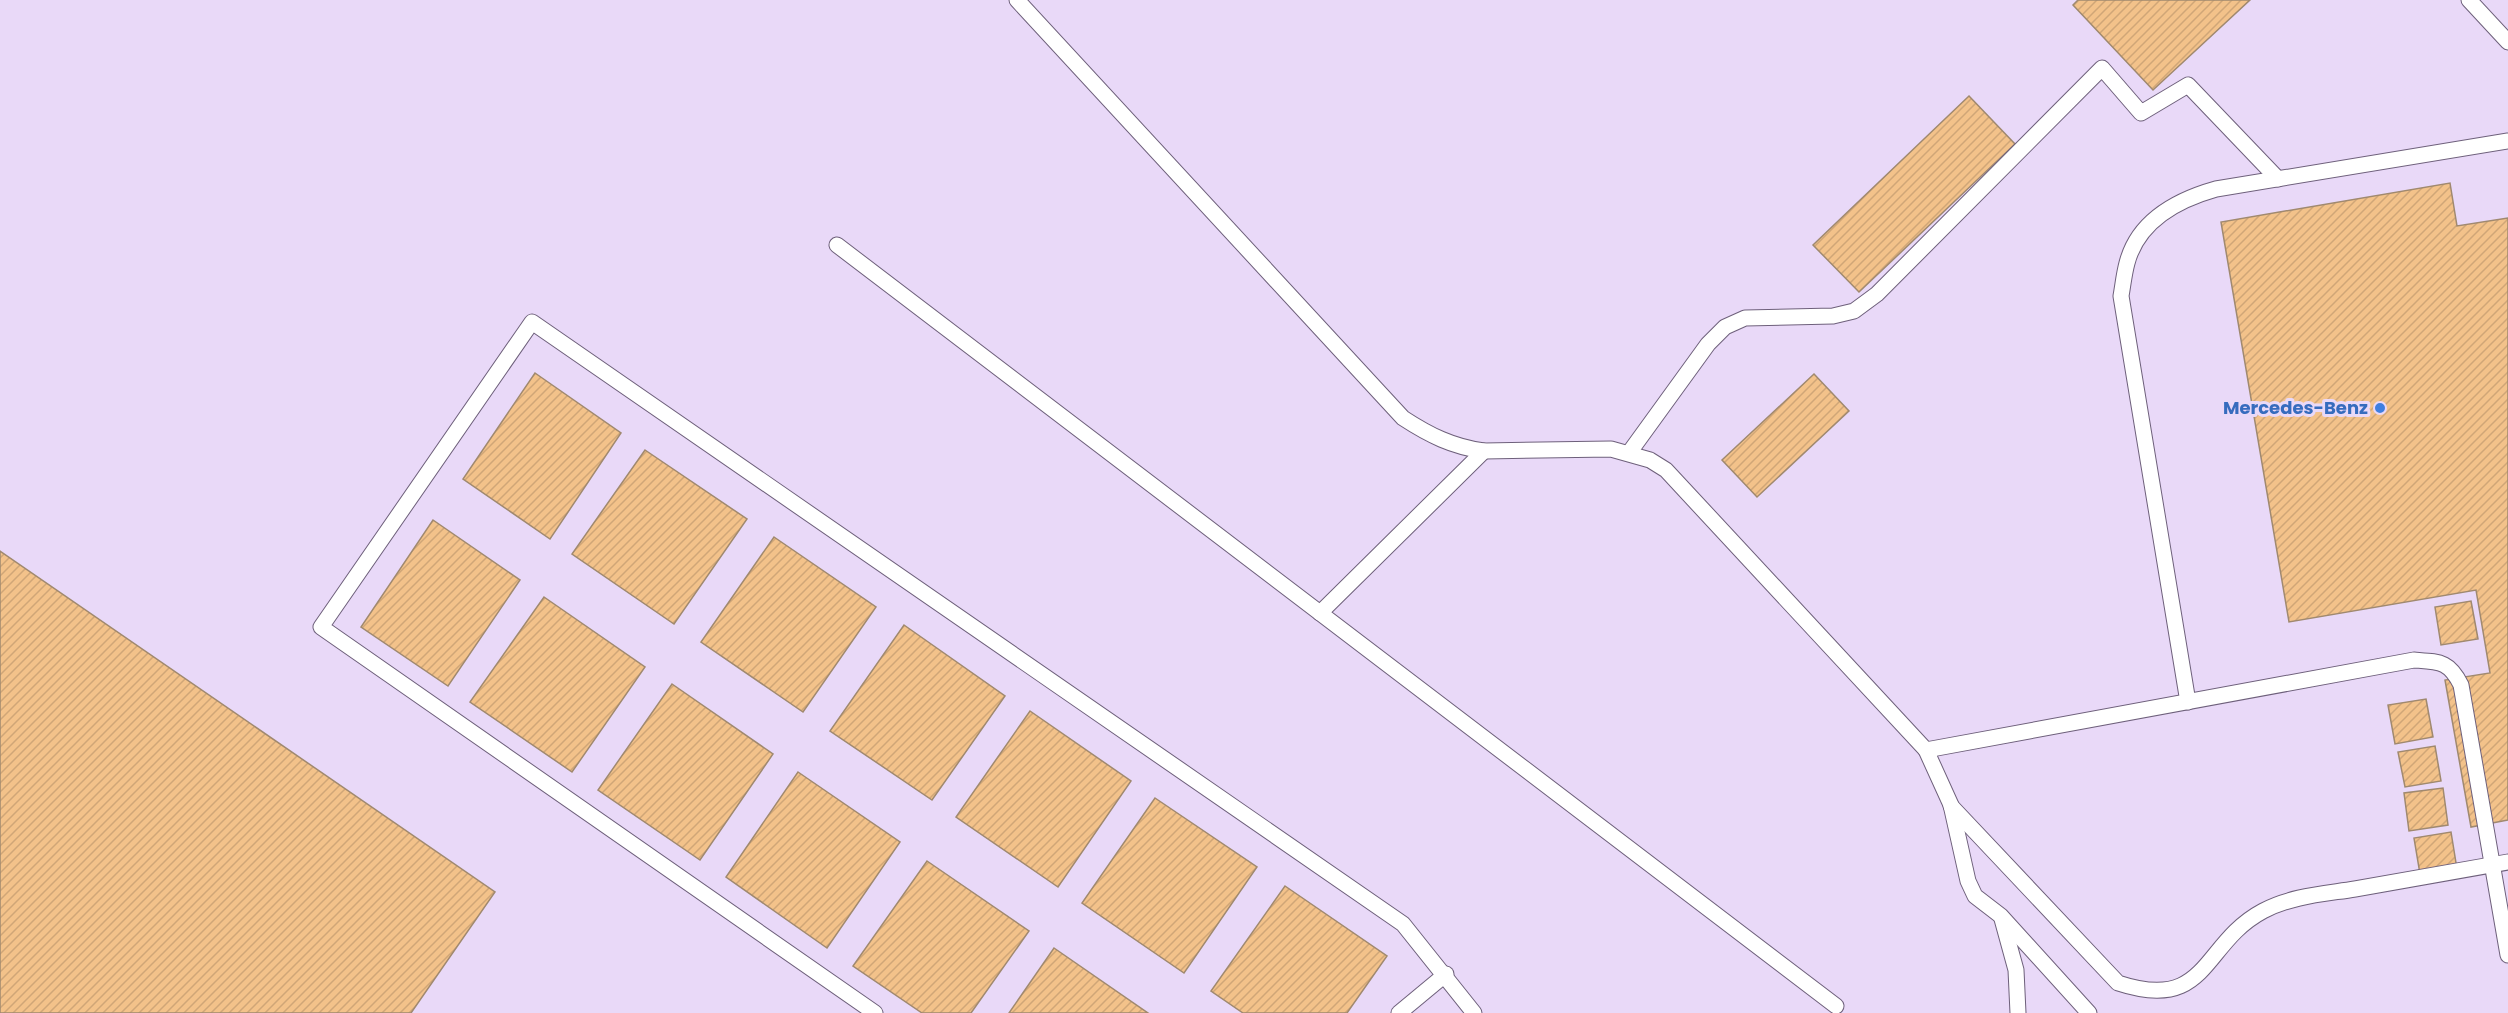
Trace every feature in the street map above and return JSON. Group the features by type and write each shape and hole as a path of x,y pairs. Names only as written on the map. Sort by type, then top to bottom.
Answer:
{"lane":[{"path":"1017,0 1403,418 1445,441 1465,448 1484,451 1611,449 1650,460 1666,470 1926,750 1951,806 1968,881 1975,896 2001,916 2089,1013"},
{"path":"2469,0 2508,42"},
{"path":"1629,453 1708,344 1725,327 1745,318 1833,315 1854,311 1877,294 2102,68 2141,113 2188,85 2278,179"},
{"path":"2188,702 2121,296 2127,262 2138,237 2162,213 2190,196 2216,189 2508,141"},
{"path":"837,245 1836,1006"},
{"path":"875,1013 321,627 532,322 1403,924 1446,974 1474,1013"},
{"path":"1320,613 1484,451"},
{"path":"1926,750 2414,660 2443,663 2454,672 2462,685 2500,863 2508,955"},
{"path":"1951,806 2118,983 2135,989 2157,992 2180,987 2195,978 2242,924 2282,901 2500,863"},
{"path":"2001,916 2016,970 2018,1013"},
{"path":"1399,1013 1446,974"}],"building":[{"path":"2078,0 2250,0 2153,90 2073,5"},
{"path":"1969,96 2015,144 1859,292 1813,245"},
{"name":"Mercedes-Benz","path":"2450,183 2457,226 2508,218 2508,820 2471,827 2445,680 2490,673 2476,590 2289,622 2221,222"},
{"path":"535,373 621,433 550,539 463,479"},
{"path":"1814,374 1849,411 1757,497 1722,460"},
{"path":"645,450 747,519 674,624 572,554"},
{"path":"433,520 520,580 448,686 361,627"},
{"path":"774,537 876,607 803,712 701,642"},
{"path":"0,551 495,892 411,1013 0,1013"},
{"path":"544,597 645,667 572,772 470,702"},
{"path":"2471,601 2478,639 2441,645 2435,607"},
{"path":"904,625 1005,696 932,800 830,731"},
{"path":"672,684 773,754 700,860 598,790"},
{"path":"2426,699 2433,737 2395,744 2388,705"},
{"path":"1030,711 1131,781 1058,887 956,817"},
{"path":"2435,746 2441,781 2405,787 2398,752"},
{"path":"798,772 900,842 827,948 726,877"},
{"path":"2443,788 2448,825 2409,831 2404,793"},
{"path":"1155,798 1257,867 1184,973 1082,903"},
{"path":"2451,832 2457,869 2420,874 2414,838"},
{"path":"927,861 1029,931 971,1013 922,1013 853,966"},
{"path":"1285,886 1387,956 1347,1013 1243,1013 1211,991"},
{"path":"1054,948 1148,1013 1009,1013"}],"place":[{"name":"Mercedes-Benz","path":"2380,408"}]}
